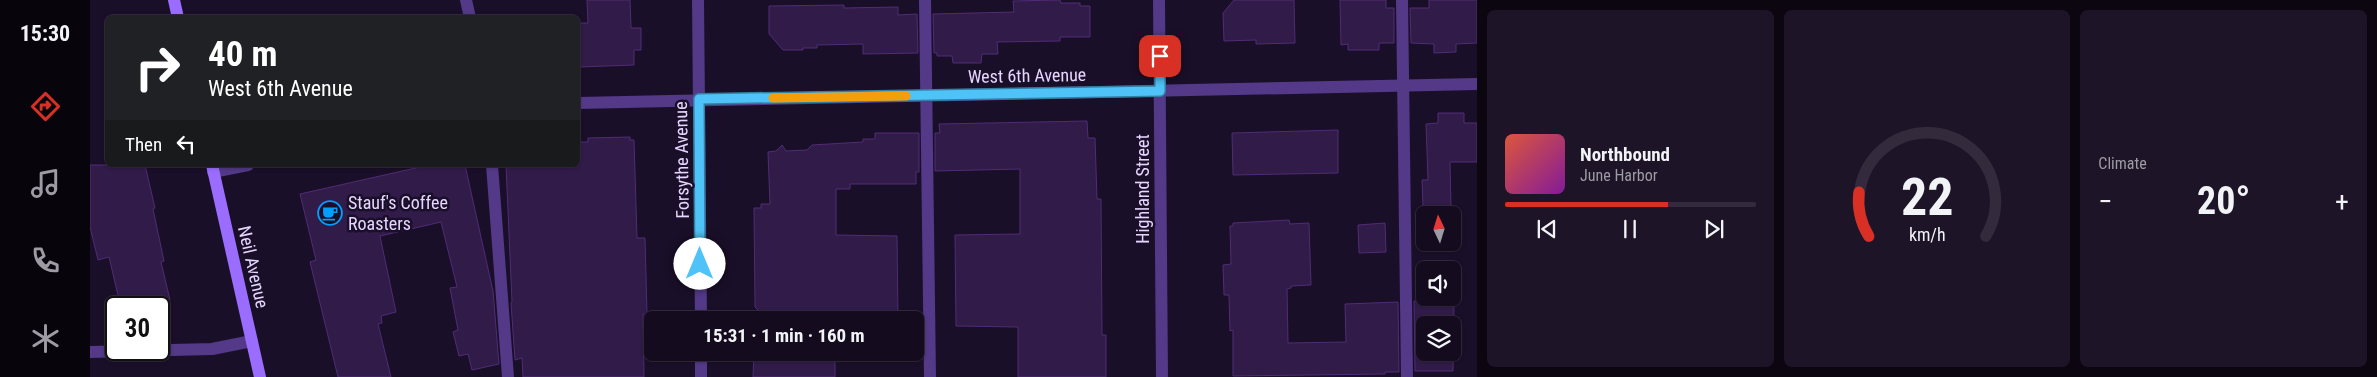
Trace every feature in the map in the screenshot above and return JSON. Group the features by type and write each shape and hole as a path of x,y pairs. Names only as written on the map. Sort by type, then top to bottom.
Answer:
{"street":[{"path":"174,0 177,15"},
{"path":"466,0 469,15"},
{"name":"Forsythe Avenue","path":"698,0 700,311"},
{"path":"925,0 928,96 930,377"},
{"name":"Highland Street","path":"1159,0 1162,377"},
{"path":"1402,0 1407,377"},
{"name":"West 6th Avenue","path":"580,103 1477,84"},
{"path":"212,169 230,167"},
{"path":"492,167 508,377"},
{"name":"Neil Avenue","path":"212,169 260,377"},
{"path":"90,352 212,350 252,341"},
{"path":"701,361 701,377"}],"building":[{"path":"587,0 630,0 631,28 641,28 641,50 634,50 634,65 580,67 580,23 588,23"},
{"path":"1060,0 1061,3 1080,3 1080,6 1090,6 1090,37 1060,37 1060,41 997,42 998,54 982,54 981,63 953,63 952,56 937,56 937,53 934,53 933,14 1014,12 1013,1"},
{"path":"1234,0 1294,0 1295,43 1256,44 1256,40 1224,41 1223,13"},
{"path":"1340,0 1386,0 1386,8 1394,8 1394,43 1379,43 1379,50 1348,50 1348,44 1341,45"},
{"path":"1429,0 1477,0 1477,43 1456,44 1456,52 1434,53 1434,44 1411,43 1410,8 1429,8"},
{"path":"844,5 844,8 898,7 898,15 917,14 918,53 863,54 863,44 817,45 817,48 783,50 769,34 769,6"},
{"path":"1438,113 1464,113 1464,123 1477,123 1477,162 1450,162 1451,206 1423,206 1422,180 1428,180 1426,124 1438,123"},
{"path":"1087,121 1088,138 1095,138 1097,199 1101,199 1102,335 1106,335 1106,377 1018,377 1018,327 956,326 955,235 1020,234 1020,169 935,171 935,133 940,133 939,124"},
{"path":"1338,130 1338,173 1233,175 1232,133"},
{"path":"875,133 919,133 919,172 916,172 916,184 850,184 850,189 836,189 836,235 897,236 898,311 759,311 755,307 754,208 761,208 761,204 770,204 768,152 776,151 782,145 786,151 807,150 812,145 863,142 863,139 875,139"},
{"path":"630,137 630,140 634,140 637,238 645,238 647,311 644,311 643,314 644,377 523,377 522,358 515,360 506,167 580,167 580,142 588,142 588,138"},
{"path":"90,165 145,167 155,208 153,209 164,261 161,262 169,296 118,296 109,257 98,260 90,227"},
{"path":"420,167 465,167 493,291 499,364 472,370 468,354 459,356 453,332 458,330 450,288 457,287 441,222 380,236 396,312 381,316 382,323 378,324 391,377 338,377 310,262 316,260 300,194"},
{"path":"1289,220 1290,224 1309,223 1311,285 1291,286 1291,288 1287,289 1288,343 1346,342 1345,304 1398,302 1399,372 1385,372 1385,374 1233,376 1233,330 1230,331 1229,295 1224,295 1223,265 1231,264 1230,226 1233,226 1233,223"},
{"path":"1385,223 1386,252 1359,253 1358,225"},
{"path":"1414,301 1416,301 1416,306 1454,306 1454,316 1416,316 1416,361 1453,361 1453,371 1415,371"},
{"path":"754,361 835,361 835,377 753,377"}],"slow traffic":[{"path":"773,98 906,96"}],"place":[{"name":"Stauf's Coffee Roasters","path":"330,213"}],"route":[{"path":"700,264 699,99 1160,91 1160,56"}]}
